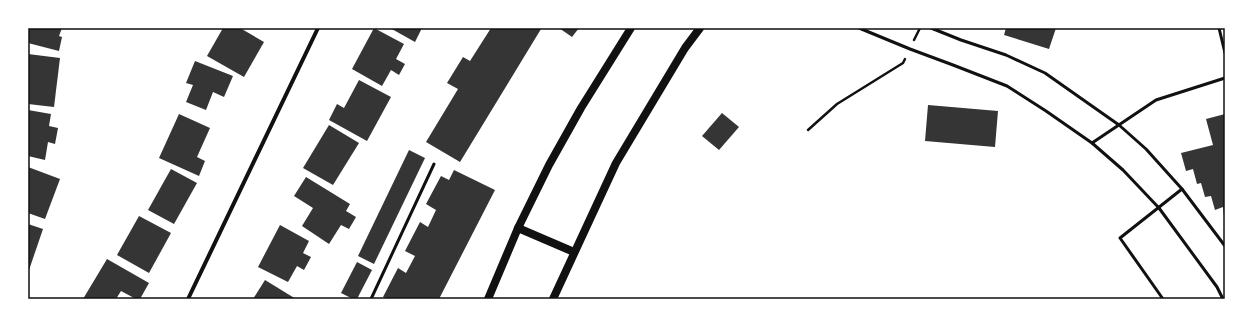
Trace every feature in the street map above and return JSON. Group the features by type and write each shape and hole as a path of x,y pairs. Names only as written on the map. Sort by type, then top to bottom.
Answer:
{"main road":[{"path":"488,299 518,228 549,165 581,108 631,28"},
{"path":"553,299 616,163 685,48 700,28"},
{"path":"518,228 574,252"}],"street":[{"path":"188,299 318,28"}],"lane":[{"path":"859,28 1006,86 1046,111 1092,143 1123,170 1159,208 1217,287 1223,299"},
{"path":"931,28 1006,55 1045,73 1119,126 1146,150 1182,189 1225,246"},
{"path":"1219,28 1225,53"},
{"path":"1092,143 1156,100 1225,78"},
{"path":"371,299 434,164"},
{"path":"1163,299 1120,238 1182,189"}],"path":[{"path":"808,130 837,104 903,63 920,28"}],"building":[{"path":"28,28 62,28 59,36 62,37 59,51 28,43"},
{"path":"223,28 240,28 264,42 244,77 207,56"},
{"path":"374,28 404,44 396,59 405,64 399,75 391,70 382,86 352,69"},
{"path":"390,28 422,28 415,42"},
{"path":"491,28 541,29 460,162 426,142 458,89 447,83 463,57 470,61"},
{"path":"559,28 579,28 572,37"},
{"path":"1006,28 1056,28 1049,49 1004,35"},
{"path":"28,54 60,58 54,107 28,104"},
{"path":"195,61 233,76 224,97 213,92 206,110 186,102 193,85 186,83"},
{"path":"359,80 391,97 367,141 329,120 337,104 344,108"},
{"path":"928,105 998,111 995,147 925,141"},
{"path":"28,110 51,114 49,126 58,128 55,144 48,142 45,160 28,156"},
{"path":"722,113 739,127 719,150 702,136"},
{"path":"179,114 210,128 197,157 205,161 199,176 159,158"},
{"path":"1225,114 1224,215 1223,207 1215,210 1211,196 1205,197 1201,183 1197,184 1193,169 1186,171 1181,153 1213,145 1206,119"},
{"path":"329,125 359,143 333,185 303,168"},
{"path":"409,150 425,158 374,264 358,256"},
{"path":"28,167 60,179 45,219 28,213"},
{"path":"171,169 197,183 174,224 148,210"},
{"path":"454,170 495,190 439,299 388,299 383,297 398,268 406,273 415,256 405,251 420,222 428,227 436,210 426,204 441,176 449,180"},
{"path":"306,177 350,204 346,211 356,217 349,229 341,225 329,244 302,226 313,208 294,196"},
{"path":"139,216 171,233 149,273 117,255"},
{"path":"28,224 43,229 28,273"},
{"path":"280,225 309,241 303,253 311,257 304,270 297,266 288,282 258,267"},
{"path":"107,259 149,283 140,299 136,299 121,291 116,299 83,299"},
{"path":"357,262 372,270 357,299 353,299 341,293"},
{"path":"265,280 296,299 253,299"}]}
